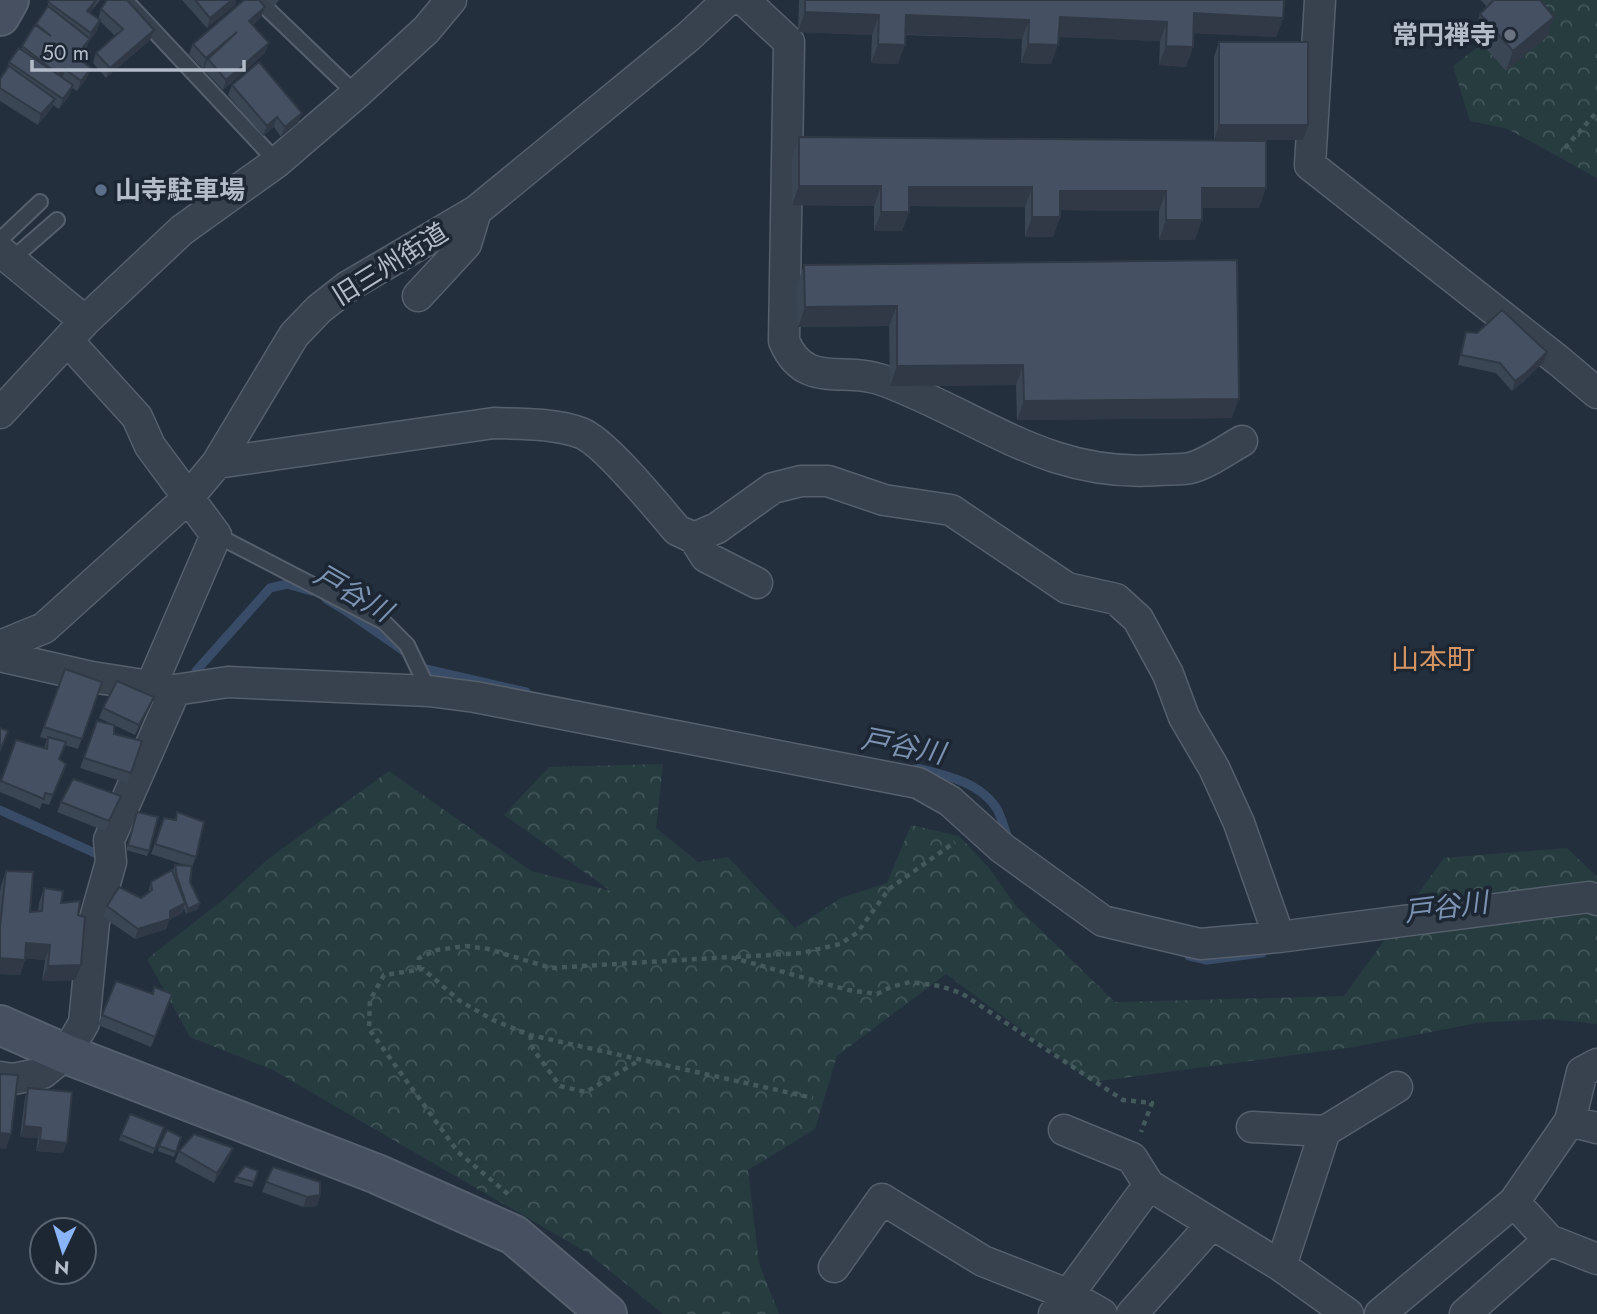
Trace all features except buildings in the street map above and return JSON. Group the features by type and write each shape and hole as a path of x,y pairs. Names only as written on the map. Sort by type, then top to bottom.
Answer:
{"street":[{"path":"0,16 9,0"},
{"path":"0,413 76,331 182,230 277,162 426,30 451,0"},
{"name":"旧三州街道","path":"0,646 44,628 187,499 217,463 294,335 319,309 347,287 476,211 688,37 728,0"},
{"path":"744,0 789,42 784,341 792,358 812,372 878,378 916,393 1014,443 1068,463 1132,472 1191,468 1242,441"},
{"path":"1320,0 1310,165 1597,393"},
{"path":"418,296 466,244 476,211"},
{"path":"0,1077 13,1079 43,1073 66,1054 84,1023 94,922 110,851 216,536 150,446 137,417 76,331 4,251"},
{"path":"217,463 481,425 540,425 582,433 599,443 677,530 694,538 706,557 757,583"},
{"path":"694,538 717,528 773,488 801,481 828,481 884,500 951,510 1067,588 1116,599 1138,619 1168,674 1184,717 1214,768 1239,823 1279,937"},
{"path":"0,656 92,677 163,688 228,682 427,684 475,697 918,783 950,801 1013,855 1103,921 1200,944 1279,937 1589,897 1597,900"},
{"path":"0,1026 377,1174 514,1235 607,1314"},
{"path":"1380,1314 1514,1202 1583,1124 1582,1072 1597,1064"},
{"path":"1252,1127 1325,1131 1397,1087"},
{"path":"1064,1130 1132,1158 1149,1185 1281,1266 1348,1314"},
{"path":"1281,1266 1325,1131"},
{"path":"1061,1304 1149,1185"},
{"path":"834,1267 882,1199 1061,1304 1102,1314"},
{"path":"1514,1202 1549,1240 1597,1259"},
{"path":"1132,1314 1212,1224"},
{"path":"1465,1314 1549,1240"}],"lane":[{"path":"125,0 277,162"},
{"path":"258,0 356,94"},
{"path":"4,251 40,202"},
{"path":"4,251 57,220"},
{"path":"216,536 384,622 407,645 427,684"}],"path":[{"path":"1565,148 1597,112"},
{"path":"419,970 419,958 437,950 466,946 488,949 551,968 802,953 840,944 857,933 889,889 978,825"},
{"path":"730,957 848,990 877,994 910,982 940,986 961,993 1122,1100 1152,1103 1132,1158"},
{"path":"509,1195 458,1152 369,1029 370,1000 384,975 423,969 460,1001 493,1020 530,1035 813,1098"},
{"path":"530,1035 533,1049 559,1086 586,1092 641,1059"}],"green space":[{"path":"1539,0 1597,0 1597,178 1508,129 1470,121 1453,66"},
{"path":"663,764 656,828 698,862 728,857 795,928 841,898 887,883 911,825 959,836 989,868 1016,906 1115,1002 1344,996 1444,858 1567,848 1597,877 1597,1024 1550,1019 1477,1023 1354,1047 1092,1082 946,974 837,1056 815,1129 748,1170 759,1263 779,1314 663,1314 588,1253 273,1070 190,1037 147,959 223,900 268,859 389,771 531,871 611,891 504,815 549,767"}],"waterway":[{"name":"戸谷川","path":"196,671 270,588 287,584 311,591"},
{"name":"戸谷川","path":"326,599 404,651"},
{"name":"戸谷川","path":"417,667 526,692"},
{"name":"戸谷川","path":"917,768 961,781 981,792 997,809 1009,841"},
{"name":"戸谷川","path":"0,810 97,854 104,851"},
{"name":"戸谷川","path":"1189,956 1207,960 1262,953"}],"place":[{"name":"常円禅寺","path":"1510,35"},
{"name":"山寺駐車場","path":"101,190"}],"district":[{"name":"山本町","path":"1433,659"}]}
